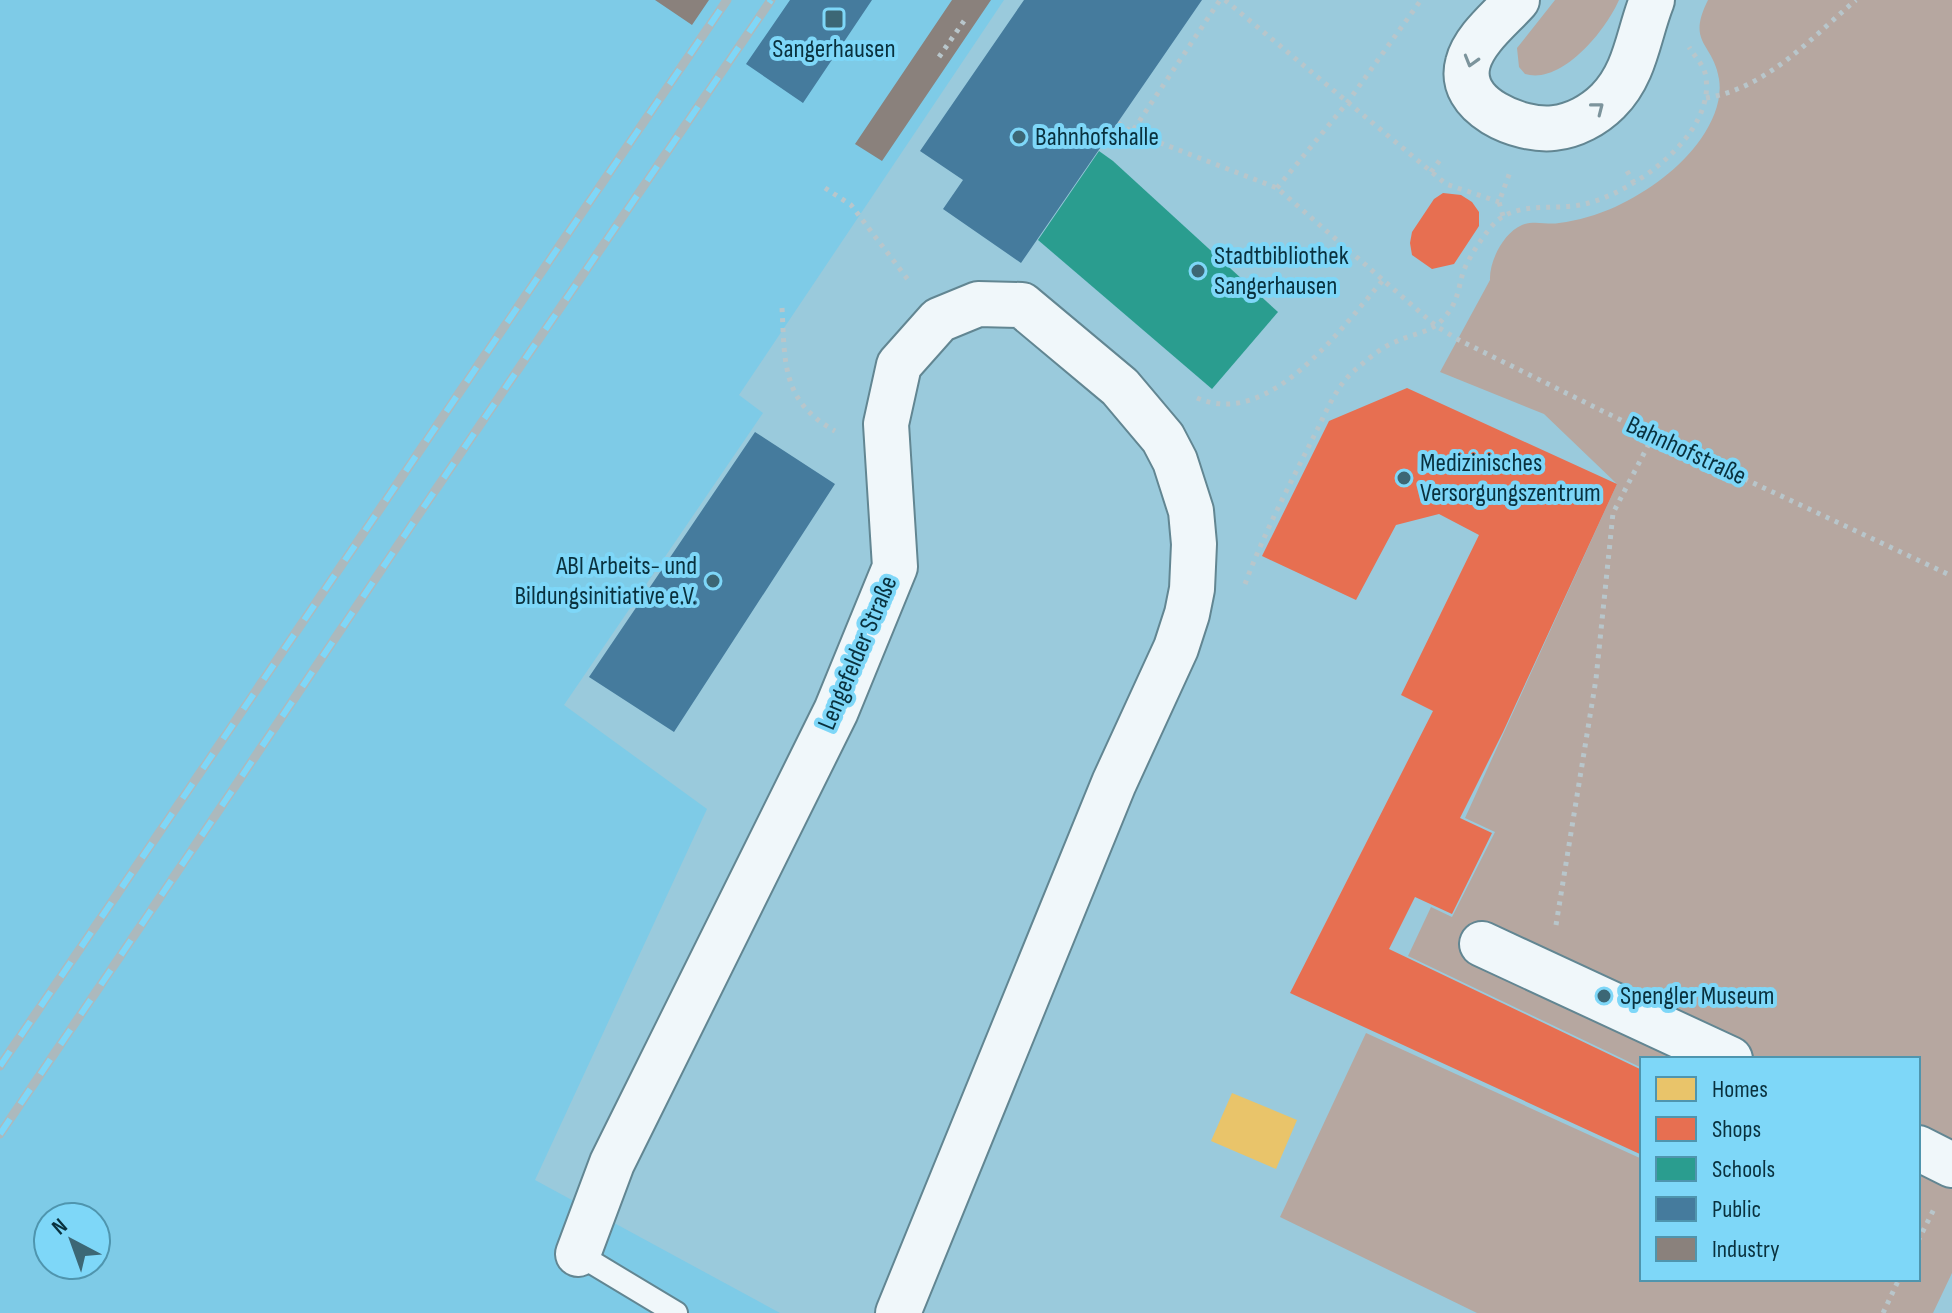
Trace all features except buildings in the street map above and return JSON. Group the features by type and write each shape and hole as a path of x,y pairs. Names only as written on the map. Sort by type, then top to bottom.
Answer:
{"street":[{"path":"1517,0 1471,54 1467,65 1470,87 1484,107 1497,115 1526,126 1553,129 1573,124 1608,101 1633,62 1652,0"},
{"name":"Lengefelder Straße","path":"578,1254 612,1163 836,711 895,567 886,424 899,365 939,320 978,304 1022,305 1120,387 1163,438 1175,461 1191,511 1194,544 1192,589 1176,648 1114,783 898,1313"},
{"path":"1482,944 1726,1057"},
{"path":"1920,1149 1952,1165"}],"lane":[{"path":"578,1254 676,1313"}],"path":[{"path":"1132,132 1223,0 1446,184 1499,202 1503,216"},
{"path":"1277,188 1347,103 1421,0"},
{"path":"1706,98 1737,91 1763,78 1856,0"},
{"path":"939,57 964,21"},
{"path":"1240,596 1268,529 1341,383 1382,349 1436,326 1459,295 1462,273 1491,227 1503,216 1519,209 1566,208 1604,198 1634,183 1664,162 1681,144 1706,98 1705,73 1686,37"},
{"path":"1296,59 1301,52"},
{"name":"Bahnhofstraße","path":"1118,123 1132,132 1277,188 1436,326 1457,339 1653,436 1952,576"},
{"path":"1431,172 1440,160"},
{"path":"1627,171 1634,183"},
{"path":"825,188 851,205 909,280"},
{"path":"782,308 790,385 805,408 839,433"},
{"path":"1548,973 1596,679 1613,513 1653,436"},
{"path":"1883,1313 1898,1281"}],"shaded area":[{"path":"0,0 1004,0 739,395 763,413 564,705 707,809 535,1180 780,1313 0,1313"},
{"path":"1555,0 1619,0 1604,26 1568,63 1539,75 1525,74 1519,67 1517,48"},
{"path":"1708,0 1952,0 1952,1273 1933,1313 1477,1313 1280,1217 1366,1033 1640,1158 1640,1281 1920,1281 1920,1057 1640,1057 1640,1067 1408,956 1431,907 1452,917 1495,832 1465,818 1617,484 1544,414 1440,372 1490,280 1495,257 1509,234 1522,225 1573,221 1614,207 1664,177 1695,147 1711,121 1719,93 1716,67 1700,35 1702,15"}],"railway":[{"path":"0,1066 727,0"},
{"path":"0,1134 771,0"}],"place":[{"name":"Sangerhausen","path":"834,19"},
{"name":"Bahnhofshalle","path":"1019,137"},
{"name":"Stadtbibliothek Sangerhausen","path":"1198,271"},
{"name":"Medizinisches Versorgungszentrum","path":"1404,478"},
{"name":"ABI Arbeits- und Bildungsinitiative e.V.","path":"713,581"},
{"name":"Spengler Museum","path":"1604,996"}]}
